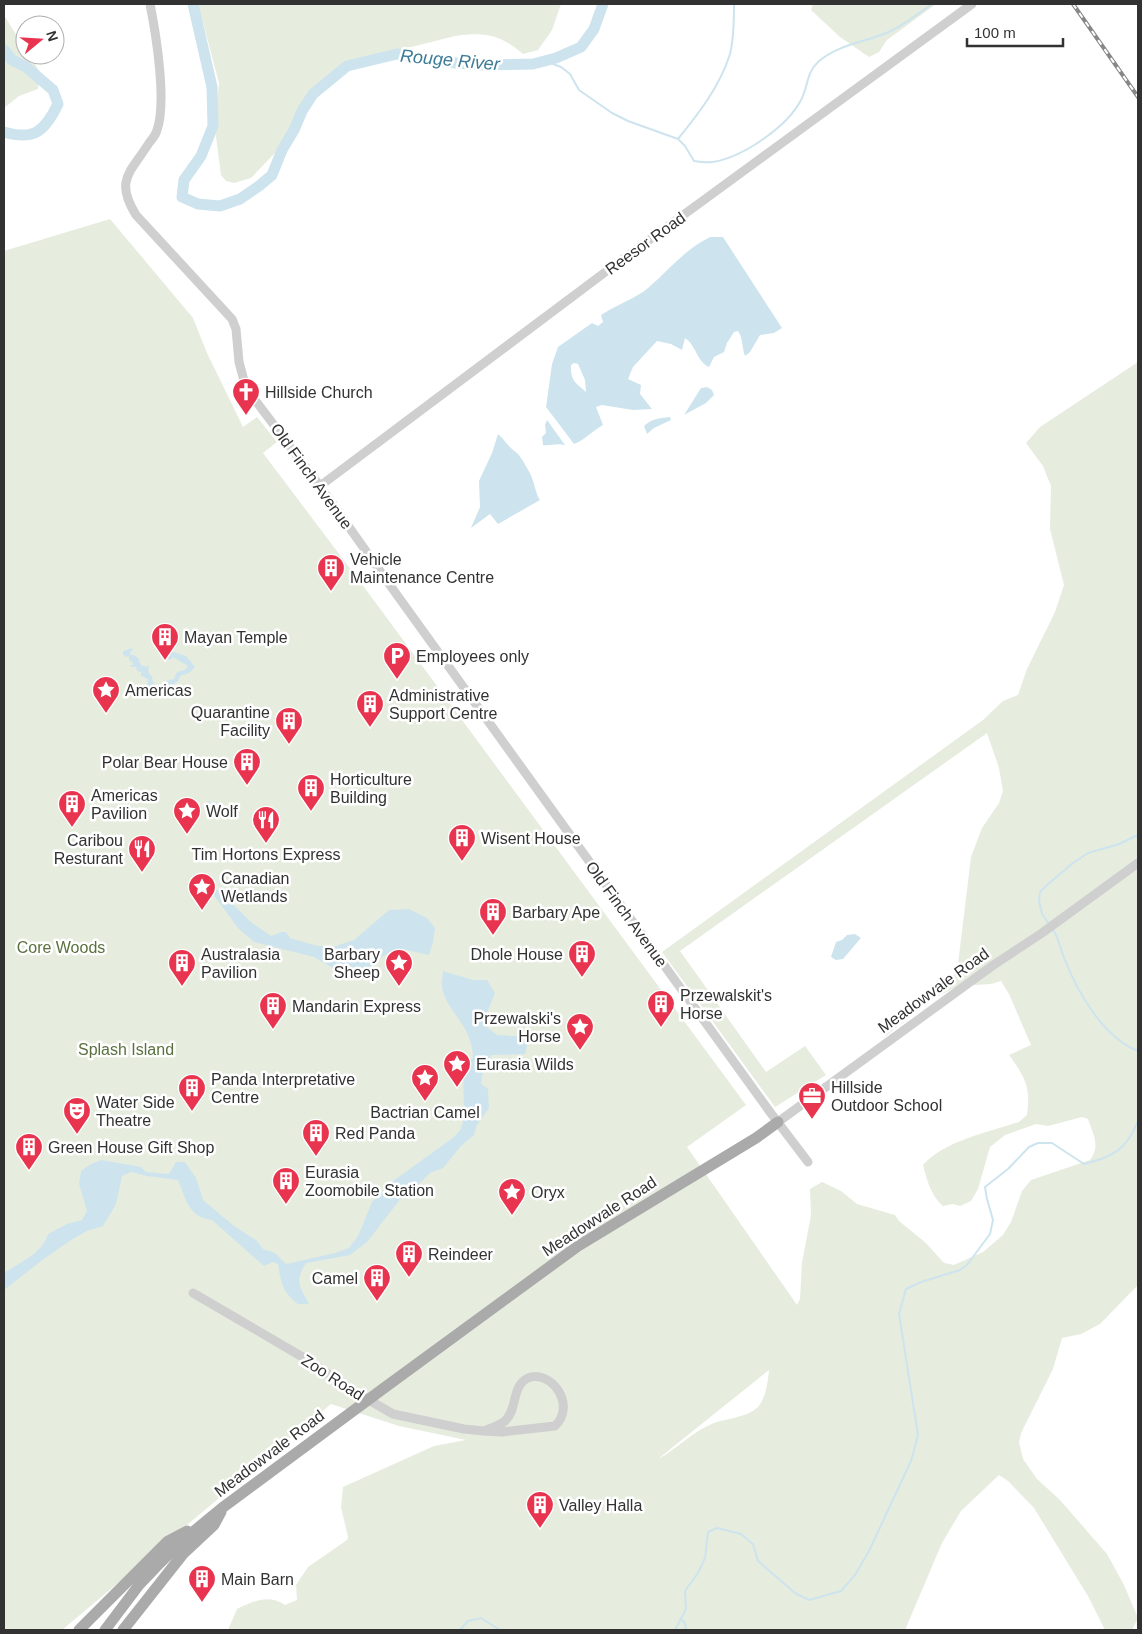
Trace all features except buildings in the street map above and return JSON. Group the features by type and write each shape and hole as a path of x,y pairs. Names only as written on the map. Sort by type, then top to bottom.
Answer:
{"main road":[{"name":"Meadowvale Road","path":"105,1630 139,1586 160,1563 222,1508 578,1246 756,1138 778,1122"},
{"path":"123,1630 183,1554 214,1525 222,1508"},
{"path":"79,1630 168,1541 202,1524"}],"street":[{"name":"Old Finch Avenue","path":"150,4 156,40 162,108 157,131 126,180 125,192 127,201 136,215 232,319 236,329 239,362 246,388 320,486 808,1162"},
{"name":"Reesor Road","path":"320,486 596,279 972,4"},
{"name":"Meadowvale Road","path":"778,1122 992,966 1063,919 1138,863"},
{"name":"Zoo Road","path":"193,1293 306,1359 386,1411 401,1417 484,1431 502,1432 555,1426 563,1416 564,1408 560,1393 542,1377 536,1376 526,1379 517,1389 511,1412 505,1421 484,1431"}],"green space":[{"path":"198,4 561,4 552,30 538,50 523,54 499,38 475,34 455,36 344,64 317,88 274,154 251,178 234,183 226,181 221,175 215,129 219,83"},
{"path":"813,4 936,4 887,40 879,52 869,57 840,37 811,10"},
{"path":"4,15 15,33 15,65 35,65 40,72 38,89 19,96 4,108"},
{"path":"110,219 193,318 207,353 243,427 257,417 277,442 263,453 746,1105 687,1147 797,1305 800,1299 802,1263 811,1215 810,1189 822,1182 841,1191 857,1204 895,1215 899,1221 926,1243 944,1263 954,1265 983,1252 1003,1235 1011,1222 1022,1191 1031,1180 1090,1160 1095,1150 1094,1135 1088,1119 1082,1117 1048,1126 1036,1124 1005,1135 990,1147 978,1189 971,1201 960,1206 953,1204 943,1206 939,1202 930,1187 923,1165 955,1143 1019,1122 1027,1115 1028,1097 1026,1083 1009,1055 1031,1045 1009,994 1001,981 991,984 958,986 925,1003 924,999 957,972 971,857 982,828 999,803 1003,791 999,768 987,733 680,951 766,1072 805,1046 826,1075 775,1107 662,952 983,720 1003,701 1018,695 1027,669 1055,612 1064,585 1050,529 1051,486 1043,466 1026,443 1040,427 1138,362 1138,1285 1100,1324 1081,1334 1062,1338 1053,1369 1021,1433 1019,1442 1023,1459 1037,1479 1060,1500 1107,1554 1124,1585 1138,1618 1132,1630 1105,1630 1088,1596 1034,1508 1008,1481 999,1475 961,1511 942,1543 905,1630 228,1630 237,1609 249,1603 267,1599 285,1605 297,1600 296,1585 308,1567 347,1540 348,1537 341,1507 343,1487 434,1446 466,1440 399,1426 331,1404 62,1630 4,1630 4,251","holes":["769,1370 765,1394 758,1407 742,1416 706,1426 658,1459"]},
{"path":"915,1003 919,1009 886,1036 881,1030"}],"water":[{"path":"710,237 723,237 782,328 774,333 760,335 750,352 745,356 740,334 738,331 734,332 724,352 714,357 709,367 705,365 685,338 682,350 671,344 657,341 633,367 628,379 641,385 640,394 652,409 633,410 602,405 596,407 603,425 574,444 546,407 552,364 558,347 592,323 598,326 603,322 601,315 644,291 684,254","holes":["574,363 578,364 585,380 586,392 574,381 572,375 571,365"]},
{"path":"707,387 712,390 714,395 706,403 684,415 701,388"},
{"path":"670,417 671,420 654,428 647,434 644,426 656,419"},
{"path":"547,420 565,445 543,445 542,437 546,433 545,425"},
{"path":"498,434 518,454 531,476 540,500 498,524 490,514 471,528 480,507 479,481 492,453"},
{"path":"166,644 170,644 170,651 186,656 195,667 189,673 180,676 178,681 159,698 145,697 142,691 147,686 148,679 141,676 141,672 137,671 136,667 131,667 130,665 133,665 133,663 129,660 129,656 123,655 123,651 132,648 133,650 130,655 138,658 141,665 146,667 149,665 148,672 153,682 159,688 162,688 166,681 174,679 177,672 185,670 188,666 173,657 170,660 167,658 169,655 164,651 163,647"},
{"path":"209,801 211,803 219,803 226,813 231,809 235,809 236,815 228,818 220,815 219,811 211,810 206,803"},
{"path":"210,890 218,890 252,923 271,936 286,932 290,938 317,946 336,946 354,940 389,910 409,909 427,918 435,928 433,942 429,955 403,949 391,952 380,958 363,972 341,973 314,957 254,942 238,928"},
{"path":"855,934 861,938 843,959 836,960 831,957 836,942 842,940 847,935"},
{"path":"443,971 473,980 487,980 495,993 486,1015 488,1028 497,1035 529,1037 525,1054 491,1055 482,1076 481,1084 488,1089 489,1108 477,1125 474,1135 461,1146 443,1168 430,1173 417,1186 405,1193 367,1242 350,1255 306,1263 299,1280 309,1304 298,1304 289,1296 282,1282 278,1264 273,1262 264,1266 212,1220 204,1218 193,1211 186,1200 178,1180 131,1172 122,1176 116,1204 103,1226 87,1231 71,1240 4,1290 4,1273 36,1252 48,1234 67,1224 82,1220 87,1211 79,1184 81,1171 101,1160 141,1167 146,1172 169,1174 176,1162 185,1162 196,1178 203,1200 234,1226 257,1241 263,1249 275,1253 286,1264 349,1248 358,1236 372,1202 389,1184 454,1137 461,1129 464,1117 463,1070 473,1057 472,1046 464,1027 444,996 442,985"}],"waterway":[{"name":"Rouge River","path":"193,4 212,87 213,126 201,156 184,180 182,197 198,204 220,206 240,199 272,175 282,150 313,94 347,66 397,54 434,61 478,65 533,64 556,58 581,47 594,29 603,4"},
{"path":"678,139 708,99 726,66 734,29 734,4"},
{"path":"545,61 561,67 570,74 579,90 612,113 628,121 678,139 685,146 694,161 713,162 725,159 750,147 786,120 801,100 814,66 826,56 844,47 891,31 932,4"},
{"name":"Rouge River","path":"4,50 12,60 26,67 53,90 58,104 48,121 37,132 23,135 4,132"},
{"path":"1049,924 1042,914 1039,901 1040,892 1073,863 1088,853 1119,844 1138,835"},
{"path":"1052,928 1070,973 1094,1013 1114,1036 1138,1051"},
{"path":"675,1630 686,1609 685,1591 698,1573 705,1558 708,1532 717,1528 741,1534 753,1544 758,1561 795,1593 809,1600 841,1591 855,1575 869,1551 911,1461 918,1435 899,1314 906,1289 921,1282 960,1270 967,1265 990,1234 993,1220 985,1187 1008,1169 1029,1147 1038,1143 1052,1143 1084,1164 1111,1155 1118,1150 1129,1139 1138,1121"},
{"path":"460,1630 468,1621 481,1618 500,1630"},
{"path":"681,1619 685,1623 686,1630"}],"railway":[{"path":"1073,4 1138,97"}],"place":[{"name":"Hillside Church","path":"246,416"},
{"name":"Vehicle Maintenance Centre","path":"331,592"},
{"name":"Mayan Temple","path":"165,661"},
{"name":"Employees only","path":"397,680"},
{"name":"Americas","path":"106,714"},
{"name":"Administrative Support Centre","path":"370,728"},
{"name":"Quarantine Facility","path":"289,745"},
{"name":"Polar Bear House","path":"247,786"},
{"name":"Horticulture Building","path":"311,812"},
{"name":"Americas Pavilion","path":"72,828"},
{"name":"Wolf","path":"187,835"},
{"name":"Tim Hortons Express","path":"266,844"},
{"name":"Wisent House","path":"462,862"},
{"name":"Caribou Resturant","path":"142,873"},
{"name":"Canadian Wetlands","path":"202,911"},
{"name":"Barbary Ape","path":"493,936"},
{"name":"Dhole House","path":"582,978"},
{"name":"Australasia Pavilion","path":"182,987"},
{"name":"Barbary Sheep","path":"399,987"},
{"name":"Przewalskit's Horse","path":"661,1028"},
{"name":"Mandarin Express","path":"273,1030"},
{"name":"Przewalski's Horse","path":"580,1051"},
{"name":"Eurasia Wilds","path":"457,1088"},
{"name":"Bactrian Camel","path":"425,1102"},
{"name":"Panda Interpretative Centre","path":"192,1112"},
{"name":"Hillside Outdoor School","path":"812,1120"},
{"name":"Water Side Theatre","path":"77,1135"},
{"name":"Red Panda","path":"316,1157"},
{"name":"Green House Gift Shop","path":"29,1171"},
{"name":"Eurasia Zoomobile Station","path":"286,1205"},
{"name":"Oryx","path":"512,1216"},
{"name":"Reindeer","path":"409,1278"},
{"name":"Camel","path":"377,1302"},
{"name":"Valley Halla","path":"540,1529"},
{"name":"Main Barn","path":"202,1603"}],"park label":[{"name":"Core Woods","path":"61,947"},
{"name":"Splash Island","path":"126,1049"}]}
